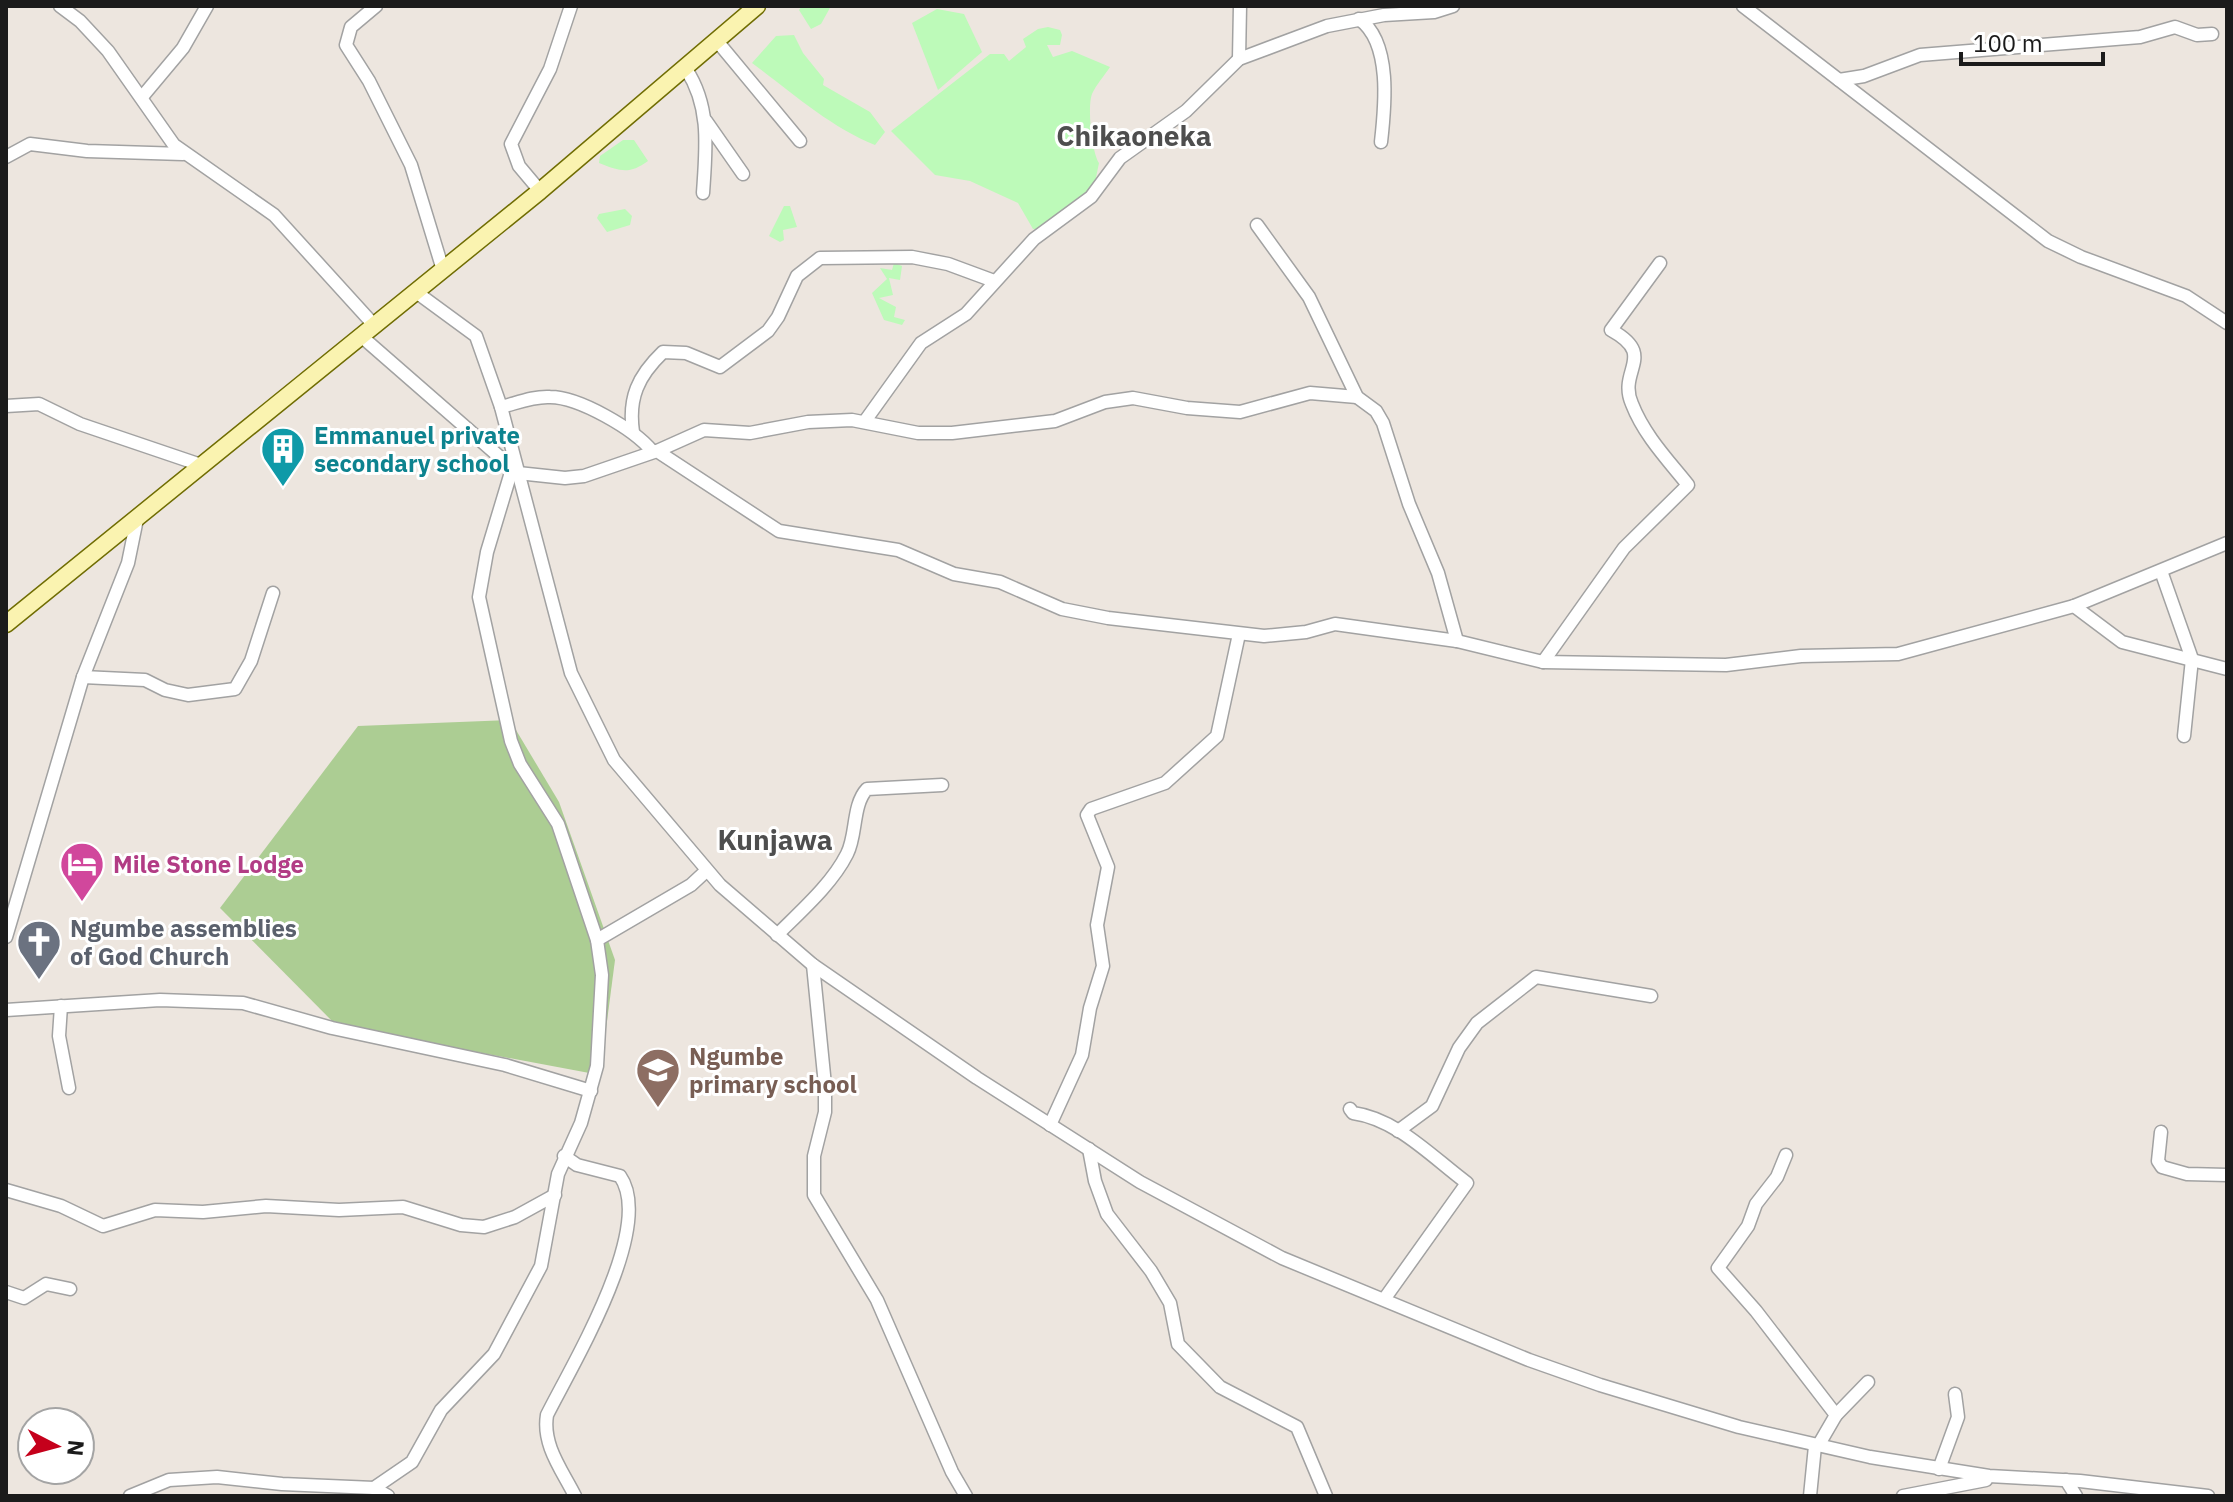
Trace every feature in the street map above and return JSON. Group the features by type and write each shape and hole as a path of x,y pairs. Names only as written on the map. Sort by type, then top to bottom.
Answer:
{"main road":[{"path":"6,624 540,191 757,6"}],"street":[{"path":"142,97 183,48 207,6"},
{"path":"376,6 351,27 346,45 369,81 411,165 443,270"},
{"path":"540,191 519,166 511,144 550,69 571,6"},
{"path":"1239,59 1240,6"},
{"path":"865,421 921,343 966,314 1034,239 1091,197 1120,158 1186,111 1239,59 1305,33 1359,19 1434,12 1453,6"},
{"path":"1743,6 2048,241 2081,257 2186,296 2227,323"},
{"path":"64,7 108,51 166,136 183,154 224,178 274,215 368,330 515,471 565,478 584,476 704,430 750,433 808,422 865,421 918,433 952,433 1055,421 1124,398 1246,412 1310,393 1357,397"},
{"path":"1359,19 1372,31 1378,49 1383,102 1381,142"},
{"path":"1839,80 1864,76 1920,55 2140,37 2166,27 2197,35 2212,34"},
{"path":"717,41 800,141"},
{"path":"686,69 700,92 706,121 703,193"},
{"path":"706,121 743,174"},
{"path":"6,157 30,144 87,151 183,154"},
{"path":"1257,225 1309,297 1357,397 1376,411 1383,423 1409,504 1438,573 1457,641"},
{"path":"633,432 631,401 639,381 663,352 676,351 720,367 768,331 797,276 814,260 912,257 948,264 994,281"},
{"path":"1543,662 1624,548 1688,485 1663,455 1632,405 1628,388 1636,361 1634,348 1627,339 1611,330 1660,263"},
{"path":"416,292 475,333 501,407 559,636 584,705 614,760 705,872 777,935 813,965 1050,1125 1140,1182 1282,1258 1529,1360 1600,1385 1739,1427 1817,1446 1939,1469 2208,1496"},
{"path":"501,407 538,397 556,397 633,432 655,451 779,531 898,550 954,574 1000,582 1062,609 1239,634 1306,632 1335,624 1457,641 1543,662 1726,665 1816,655 1882,656 1939,645 2074,606 2227,543"},
{"path":"6,406 39,404 80,424 201,465"},
{"path":"374,1488 412,1462 441,1410 494,1354 541,1266 564,1156 581,1123 591,1091 601,1028 602,975 597,940 558,824 520,764 511,741 479,597 487,552 515,471"},
{"path":"6,937 83,677 128,563 137,519"},
{"path":"2161,571 2192,659 2184,736"},
{"path":"83,677 145,680 165,690 188,695 210,695 235,689 251,661 273,593"},
{"path":"2074,606 2122,642 2227,669"},
{"path":"1050,1125 1082,1055 1090,1008 1103,966 1097,925 1108,867 1087,815 1091,809 1165,783 1217,736 1239,634"},
{"path":"777,935 846,857 855,836 862,795 867,789 942,785"},
{"path":"597,940 691,885 705,872"},
{"path":"813,965 825,1085 823,1121 814,1156 814,1195 877,1300 952,1472 966,1496"},
{"path":"1398,1131 1432,1106 1459,1048 1477,1023 1536,977 1651,996"},
{"path":"6,1010 160,1000 243,1003 332,1028 505,1065 591,1091"},
{"path":"61,1006 59,1036 69,1088"},
{"path":"1350,1109 1353,1113 1377,1117 1467,1183 1385,1298"},
{"path":"2161,1132 2158,1161 2162,1167 2187,1174 2227,1175"},
{"path":"1089,1149 1095,1181 1107,1214 1151,1271 1170,1303 1178,1344 1220,1387 1297,1427 1326,1496"},
{"path":"1786,1155 1777,1177 1756,1204 1748,1226 1718,1265 1718,1271 1756,1311 1836,1415"},
{"path":"564,1156 577,1165 620,1176 629,1194 627,1234 609,1284 547,1415 545,1427 554,1459 575,1496"},
{"path":"6,1190 61,1206 103,1226 155,1210 203,1212 266,1206 339,1210 403,1207 461,1225 484,1227 515,1217 555,1195"},
{"path":"6,1292 24,1298 46,1284 70,1289"},
{"path":"1810,1496 1817,1446 1836,1415 1868,1382"},
{"path":"1939,1469 1958,1417 1955,1394"},
{"path":"130,1496 169,1480 217,1477 282,1484 374,1488 388,1496"},
{"path":"1909,1495 2000,1477"},
{"path":"2066,1480 2076,1496"}],"green space":[{"path":"802,6 831,6 821,24 811,29 799,10"},
{"path":"937,9 964,14 982,52 938,90 912,23"},
{"path":"1048,27 1060,30 1062,35 1060,45 1047,45 1053,57 1072,51 1110,67 1091,100 1092,140 1099,163 1093,192 1044,229 1033,229 1018,203 970,181 935,175 891,131 990,54 1004,54 1009,61 1026,47 1023,39 1038,29"},
{"path":"794,35 803,53 824,79 823,85 870,112 885,132 875,145 827,119 752,63 776,36"},
{"path":"623,140 634,140 648,161 624,170 599,163 600,156"},
{"path":"784,206 790,206 797,227 783,230 784,240 780,242 769,236"},
{"path":"625,209 632,216 630,225 607,232 597,218 599,214"},
{"path":"894,263 902,266 900,280 889,278 893,295 879,298 896,307 894,317 905,320 902,325 884,320 872,293 887,279 880,268 892,270"},
{"path":"510,720 559,802 615,960 600,1075 337,1026 220,908 358,726"}],"place":[{"name":"Emmanuel private secondary school","path":"283,488"},
{"name":"Mile Stone Lodge","path":"82,903"},
{"name":"Ngumbe assemblies of God Church","path":"39,981"},
{"name":"Ngumbe primary school","path":"658,1109"}],"district":[{"name":"Chikaoneka","path":"1134,135"},
{"name":"Kunjawa","path":"775,839"}]}
